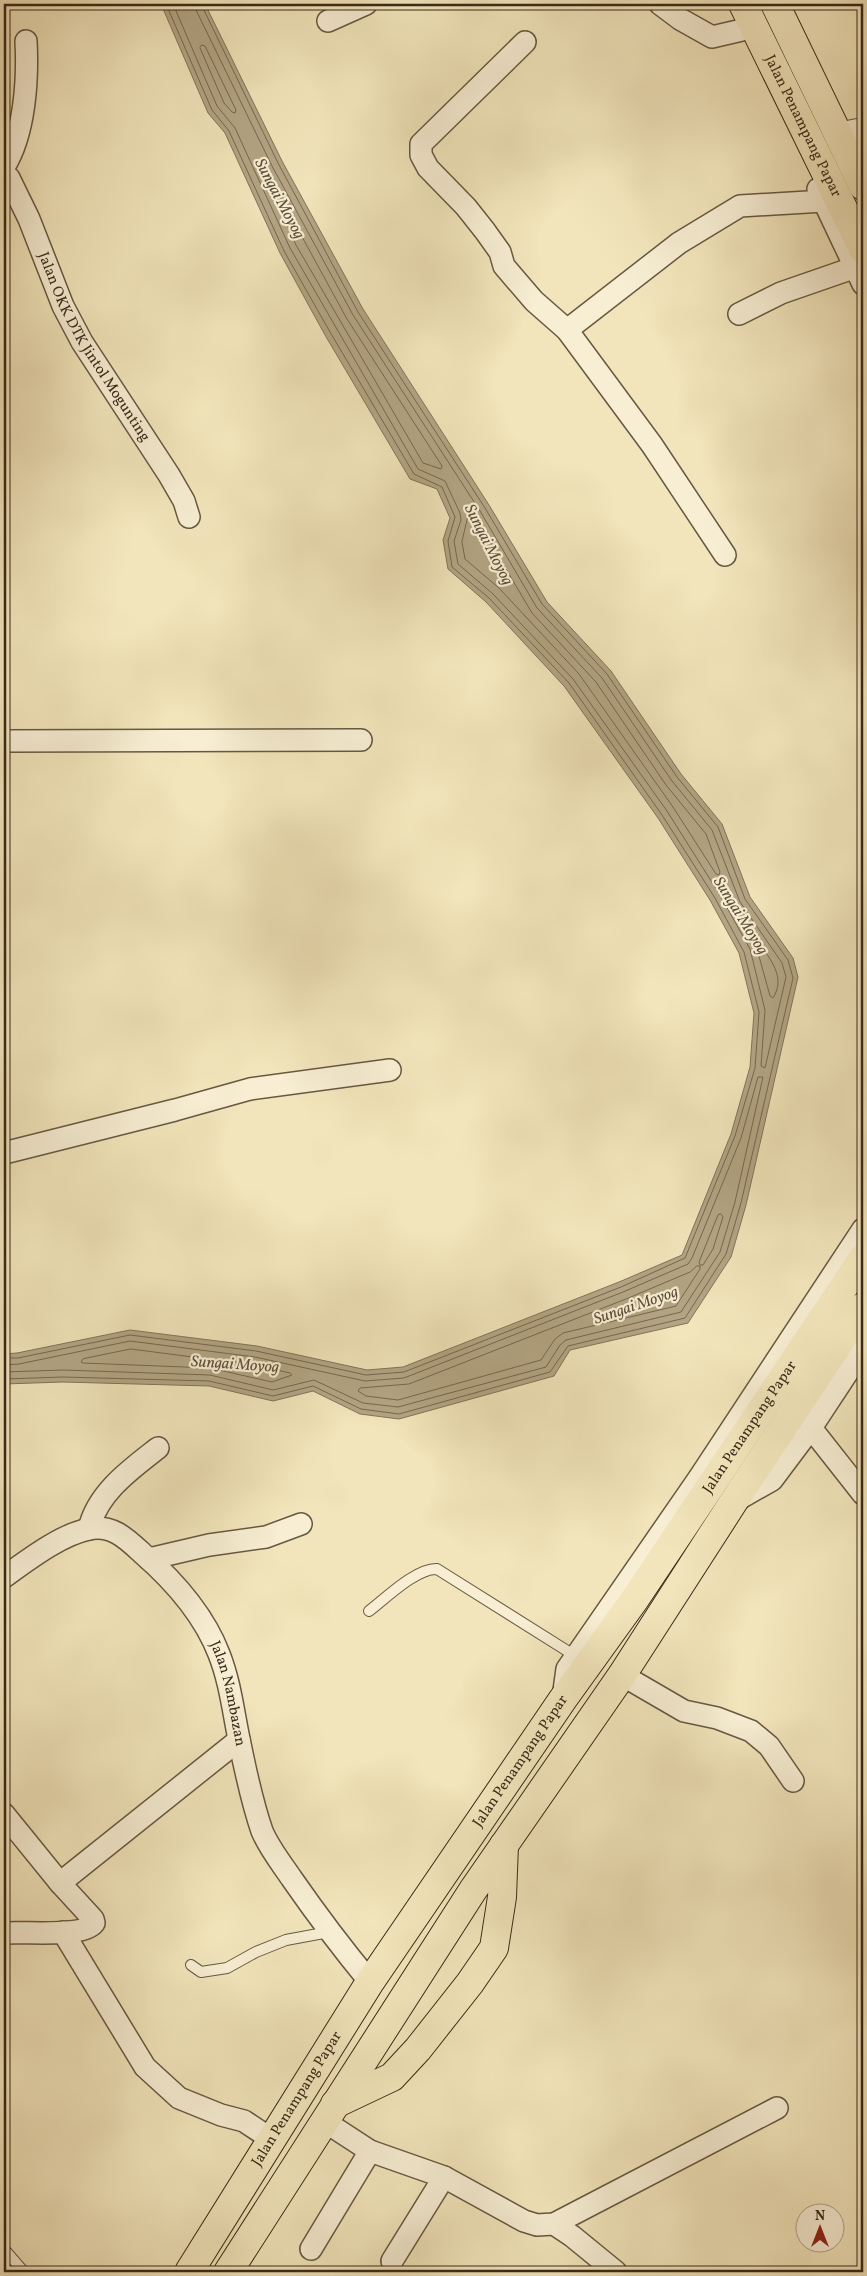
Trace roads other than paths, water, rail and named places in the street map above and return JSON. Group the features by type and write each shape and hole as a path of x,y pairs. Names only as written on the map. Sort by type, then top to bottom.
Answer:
{"main road":[{"name":"Jalan Penampang Papar","path":"775,4 846,137 863,186"},
{"name":"Jalan Penampang Papar","path":"743,17 861,266"},
{"name":"Jalan Penampang Papar","path":"189,2272 370,1982 563,1699 662,1559 863,1258"},
{"name":"Jalan Penampang Papar","path":"228,2272 473,1890 622,1676 734,1501 863,1307"},
{"path":"329,2113 392,2077 418,2049 470,1983 494,1948 502,1897 504,1845"},
{"path":"393,1948 452,1891 461,1887 473,1890"}],"street":[{"path":"328,21 366,4"},
{"path":"660,4 693,28 712,36 743,17"},
{"path":"729,4 743,17 824,201 861,266 781,293 739,314"},
{"path":"4,167 15,145 22,113 27,80 26,41"},
{"path":"525,42 422,144 422,155 428,168 466,207 485,231 500,252 504,266 534,301 567,330 652,446 725,555"},
{"name":"Jalan OKK DTK Jintol Mogunting","path":"4,174 8,178 29,219 63,306 82,342 169,475 184,501 189,517"},
{"path":"567,330 679,243 740,206 824,201"},
{"path":"4,741 361,740"},
{"path":"4,1153 250,1089 390,1070"},
{"path":"563,1699 567,1669 699,1478 863,1229"},
{"path":"734,1501 772,1480 811,1428 863,1349"},
{"path":"811,1428 863,1494"},
{"path":"4,1577 49,1547 89,1529 91,1518 101,1501 123,1475 158,1448"},
{"path":"149,1559 209,1545 266,1537 301,1524"},
{"name":"Jalan Nambazan","path":"89,1529 99,1528 119,1533 149,1559 199,1615 219,1654 232,1695 239,1740 263,1832 277,1858 329,1932 370,1982"},
{"path":"622,1676 684,1711 717,1718 751,1731 769,1746 792,1781"},
{"path":"60,1883 239,1740"},
{"path":"4,1814 60,1883 91,1916 94,1923 86,1930 4,1933"},
{"path":"63,1932 123,2028 131,2046 146,2067 179,2098 221,2115 244,2121 271,2139"},
{"path":"329,2113 370,2151 444,2177 524,2221 537,2225 554,2224 778,2108"},
{"path":"311,2249 370,2151"},
{"path":"392,2261 444,2177"},
{"path":"554,2224 572,2236 616,2272"}],"lane":[{"path":"846,137 863,123"},
{"path":"369,1611 412,1577 431,1569 437,1569 577,1657"},
{"path":"191,1965 201,1972 227,1968 256,1952 286,1940 329,1932"},
{"path":"4,2249 24,2272"}],"water":[{"name":"Sungai Moyog","path":"161,4 205,4 282,161 363,309 489,505 547,602 611,671 681,774 722,824 750,897 793,958 798,977 746,1205 731,1257 688,1323 570,1350 554,1376 399,1419 360,1414 313,1391 273,1401 209,1386 63,1382 4,1384 4,1354 130,1330 257,1346 367,1370 403,1367 619,1282 682,1255 731,1134 750,1067 754,1013 739,953 710,900 658,818 564,686 486,602 448,569 443,540 450,518 437,489 410,479 325,335 280,253 225,133 208,113"}]}
